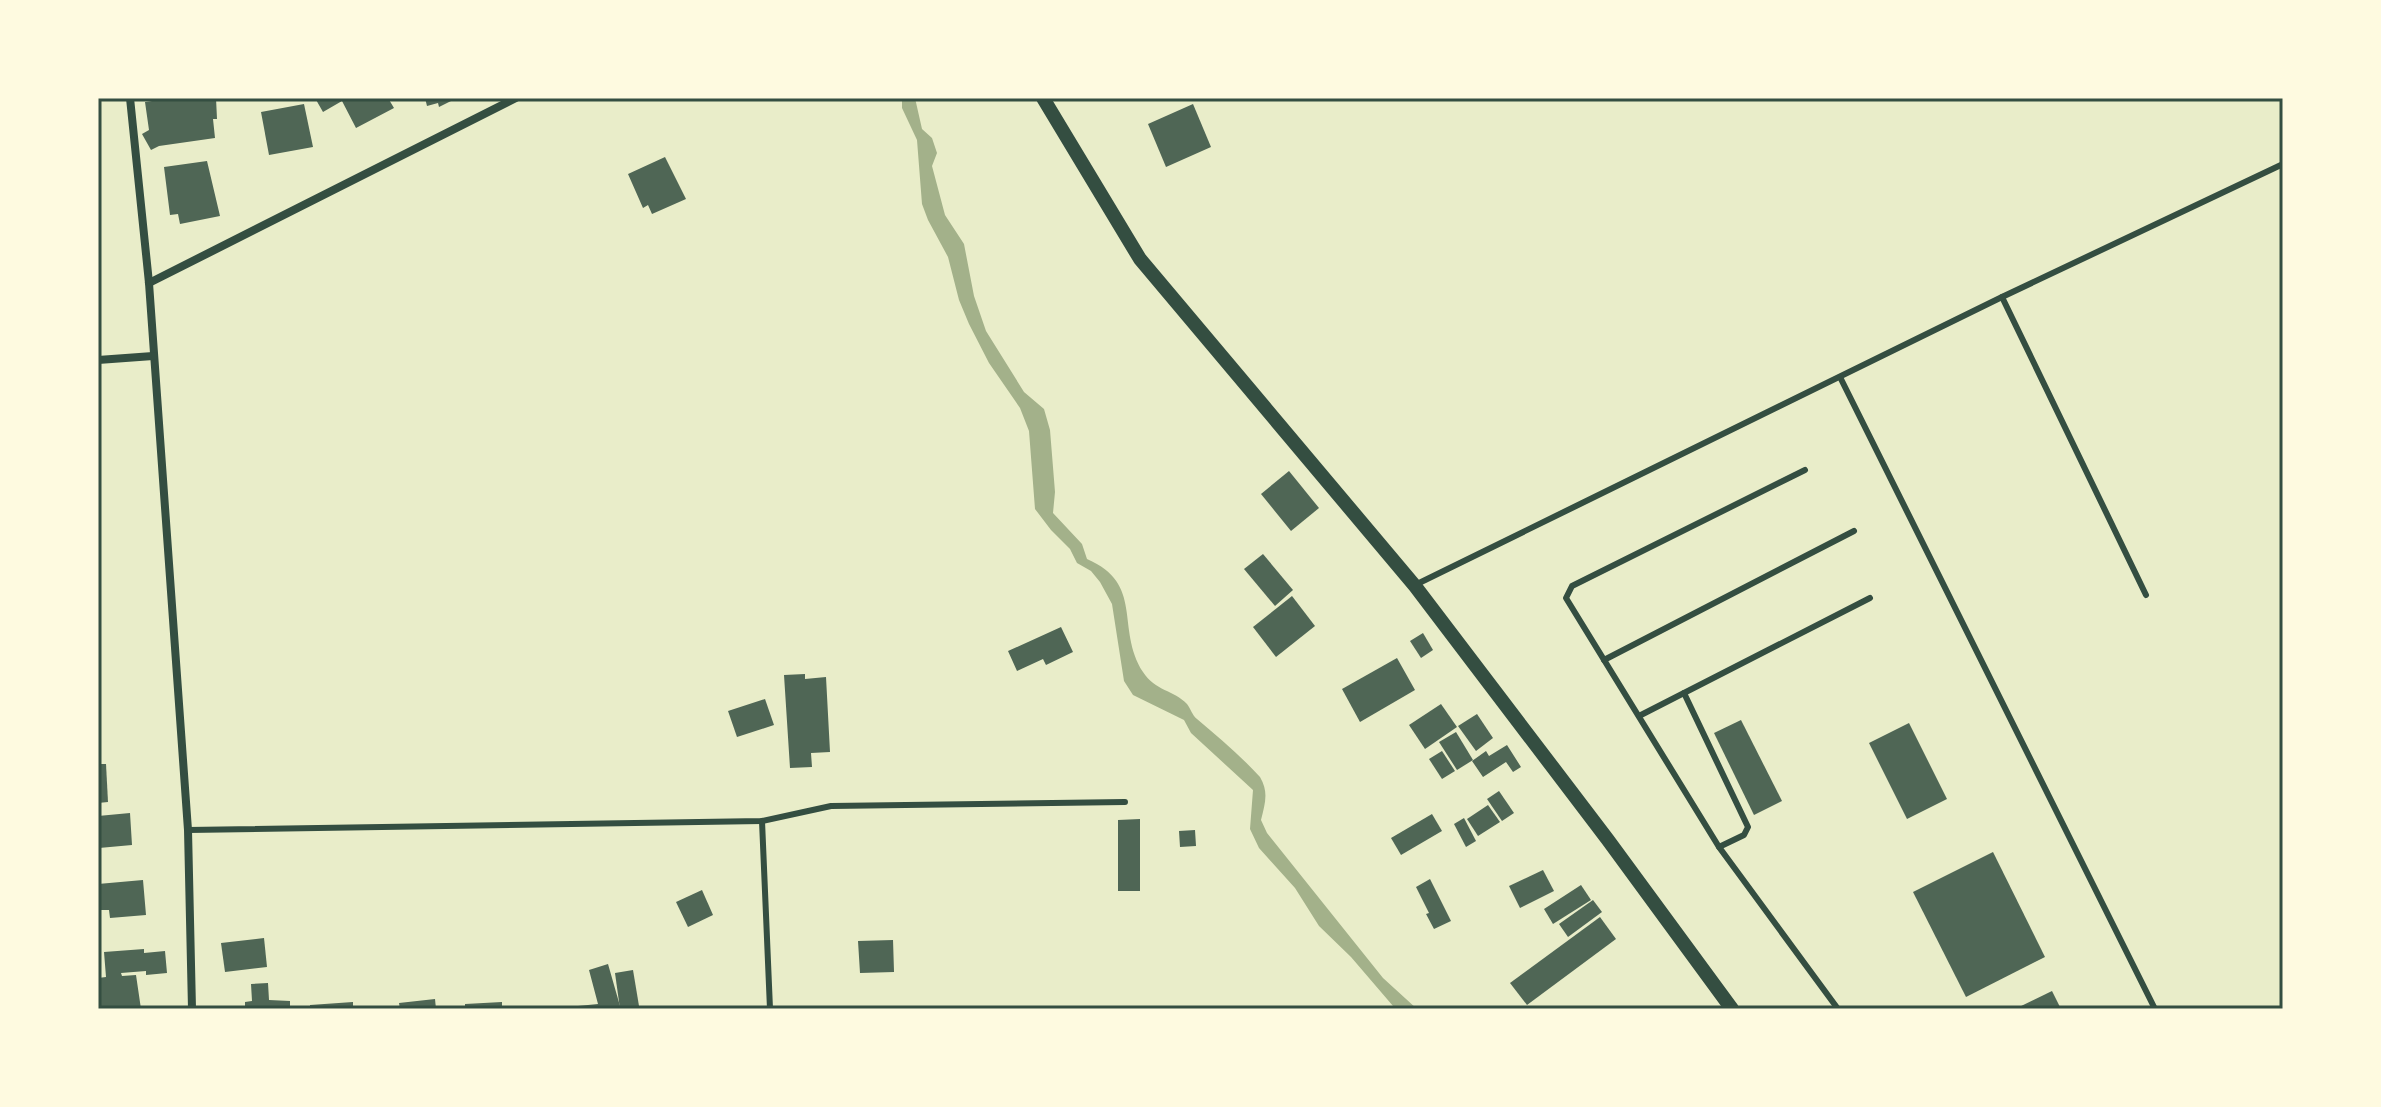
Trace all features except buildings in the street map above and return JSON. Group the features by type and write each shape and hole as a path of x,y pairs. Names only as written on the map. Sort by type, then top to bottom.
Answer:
{"street":[{"path":"130,98 149,283 188,830 192,1009"},
{"path":"149,283 516,98"},
{"path":"1043,98 1140,259 1415,586 1732,1009"},
{"path":"98,360 153,356"}],"lane":[{"path":"1415,586 2002,297 2283,164"},
{"path":"2002,297 2146,595"},
{"path":"1840,377 2155,1009"},
{"path":"1805,470 1572,586 1566,598 1719,847 1838,1009"},
{"path":"1604,660 1854,531"},
{"path":"1639,716 1870,598"},
{"path":"1684,693 1748,827 1744,835 1719,847"},
{"path":"188,830 762,821 831,806 1125,802"},
{"path":"762,821 770,1009"}],"shaded area":[{"path":"902,98 915,98 922,129 932,138 937,153 932,166 945,215 964,244 974,296 986,331 1024,392 1044,409 1050,430 1055,492 1053,513 1082,544 1087,559 1105,569 1116,581 1123,594 1135,656 1143,672 1153,683 1182,699 1195,717 1260,777 1265,793 1261,820 1267,833 1383,978 1417,1009 1397,1009 1393,1006 1351,957 1319,926 1295,888 1259,848 1250,829 1253,790 1191,733 1184,720 1133,695 1124,681 1112,604 1100,582 1091,571 1077,563 1070,549 1035,509 1029,431 1020,408 989,363 969,324 948,257 928,220 922,204 917,140 902,108"}]}
